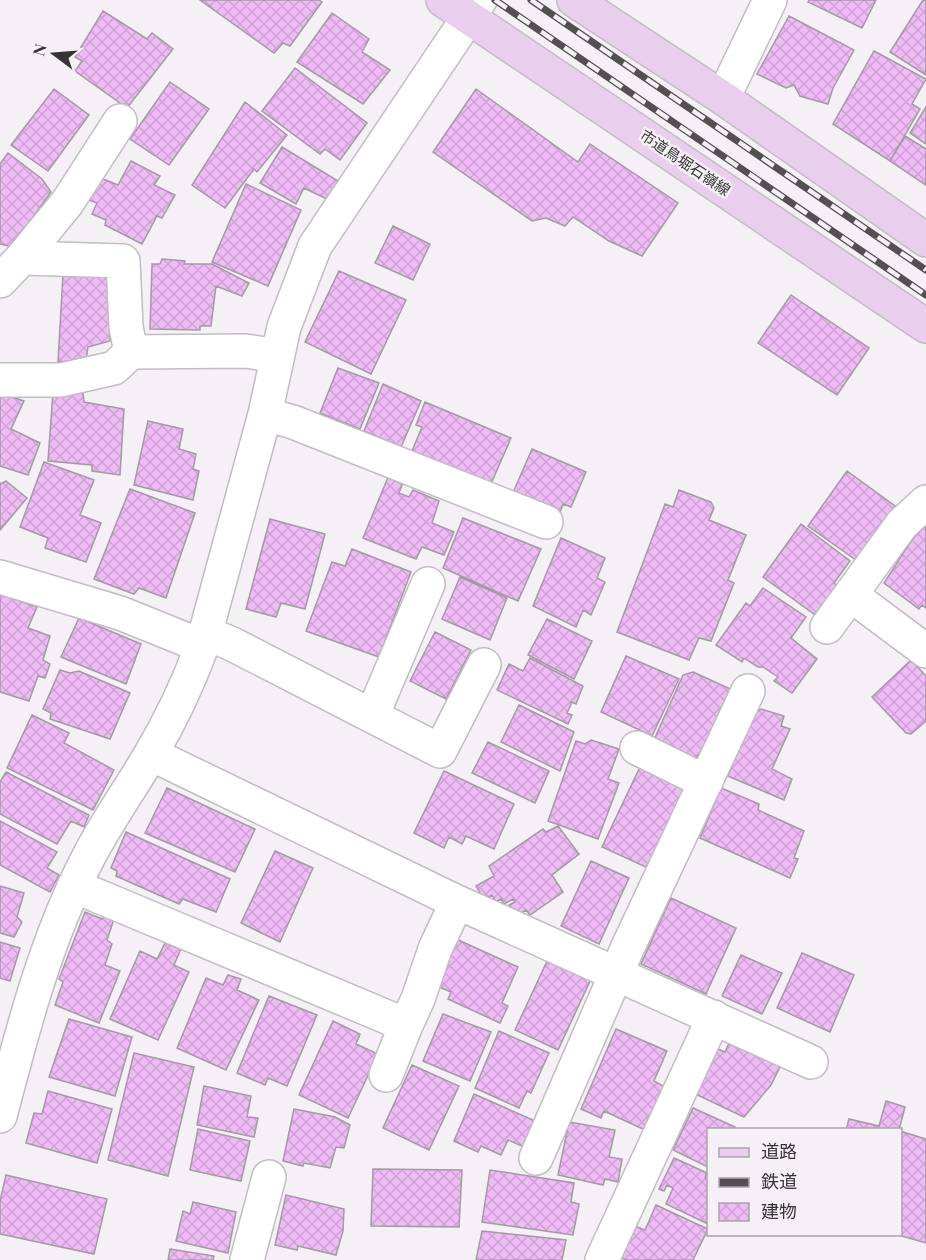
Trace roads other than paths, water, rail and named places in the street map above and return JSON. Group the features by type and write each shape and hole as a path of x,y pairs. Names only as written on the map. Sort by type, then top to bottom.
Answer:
{"street":[{"path":"574,0 723,98 926,240"},
{"path":"723,98 770,0"},
{"path":"0,1116 38,981 74,886 89,856 151,754 192,673 204,639 265,414 284,327 315,246 464,6"},
{"name":"市道鳥堀石嶺線","path":"464,6 926,326"},
{"path":"0,281 22,258 67,202 120,121"},
{"path":"22,258 123,261 126,327 131,352"},
{"path":"0,380 61,380 114,368 131,352 246,351 277,356"},
{"path":"265,414 293,422 546,522"},
{"path":"828,627 902,524 926,502"},
{"path":"0,577 204,639 232,644 440,752 484,665"},
{"path":"372,716 428,584"},
{"path":"851,595 926,651"},
{"path":"536,1158 617,974 748,691"},
{"path":"637,748 706,782"},
{"path":"151,754 457,902 812,1062"},
{"path":"74,886 406,1025"},
{"path":"386,1075 418,999 435,949 457,902"},
{"path":"602,1260 714,1017"},
{"path":"247,1260 269,1177"}],"railway":[{"path":"495,0 926,295"},
{"path":"531,0 926,270"}]}
